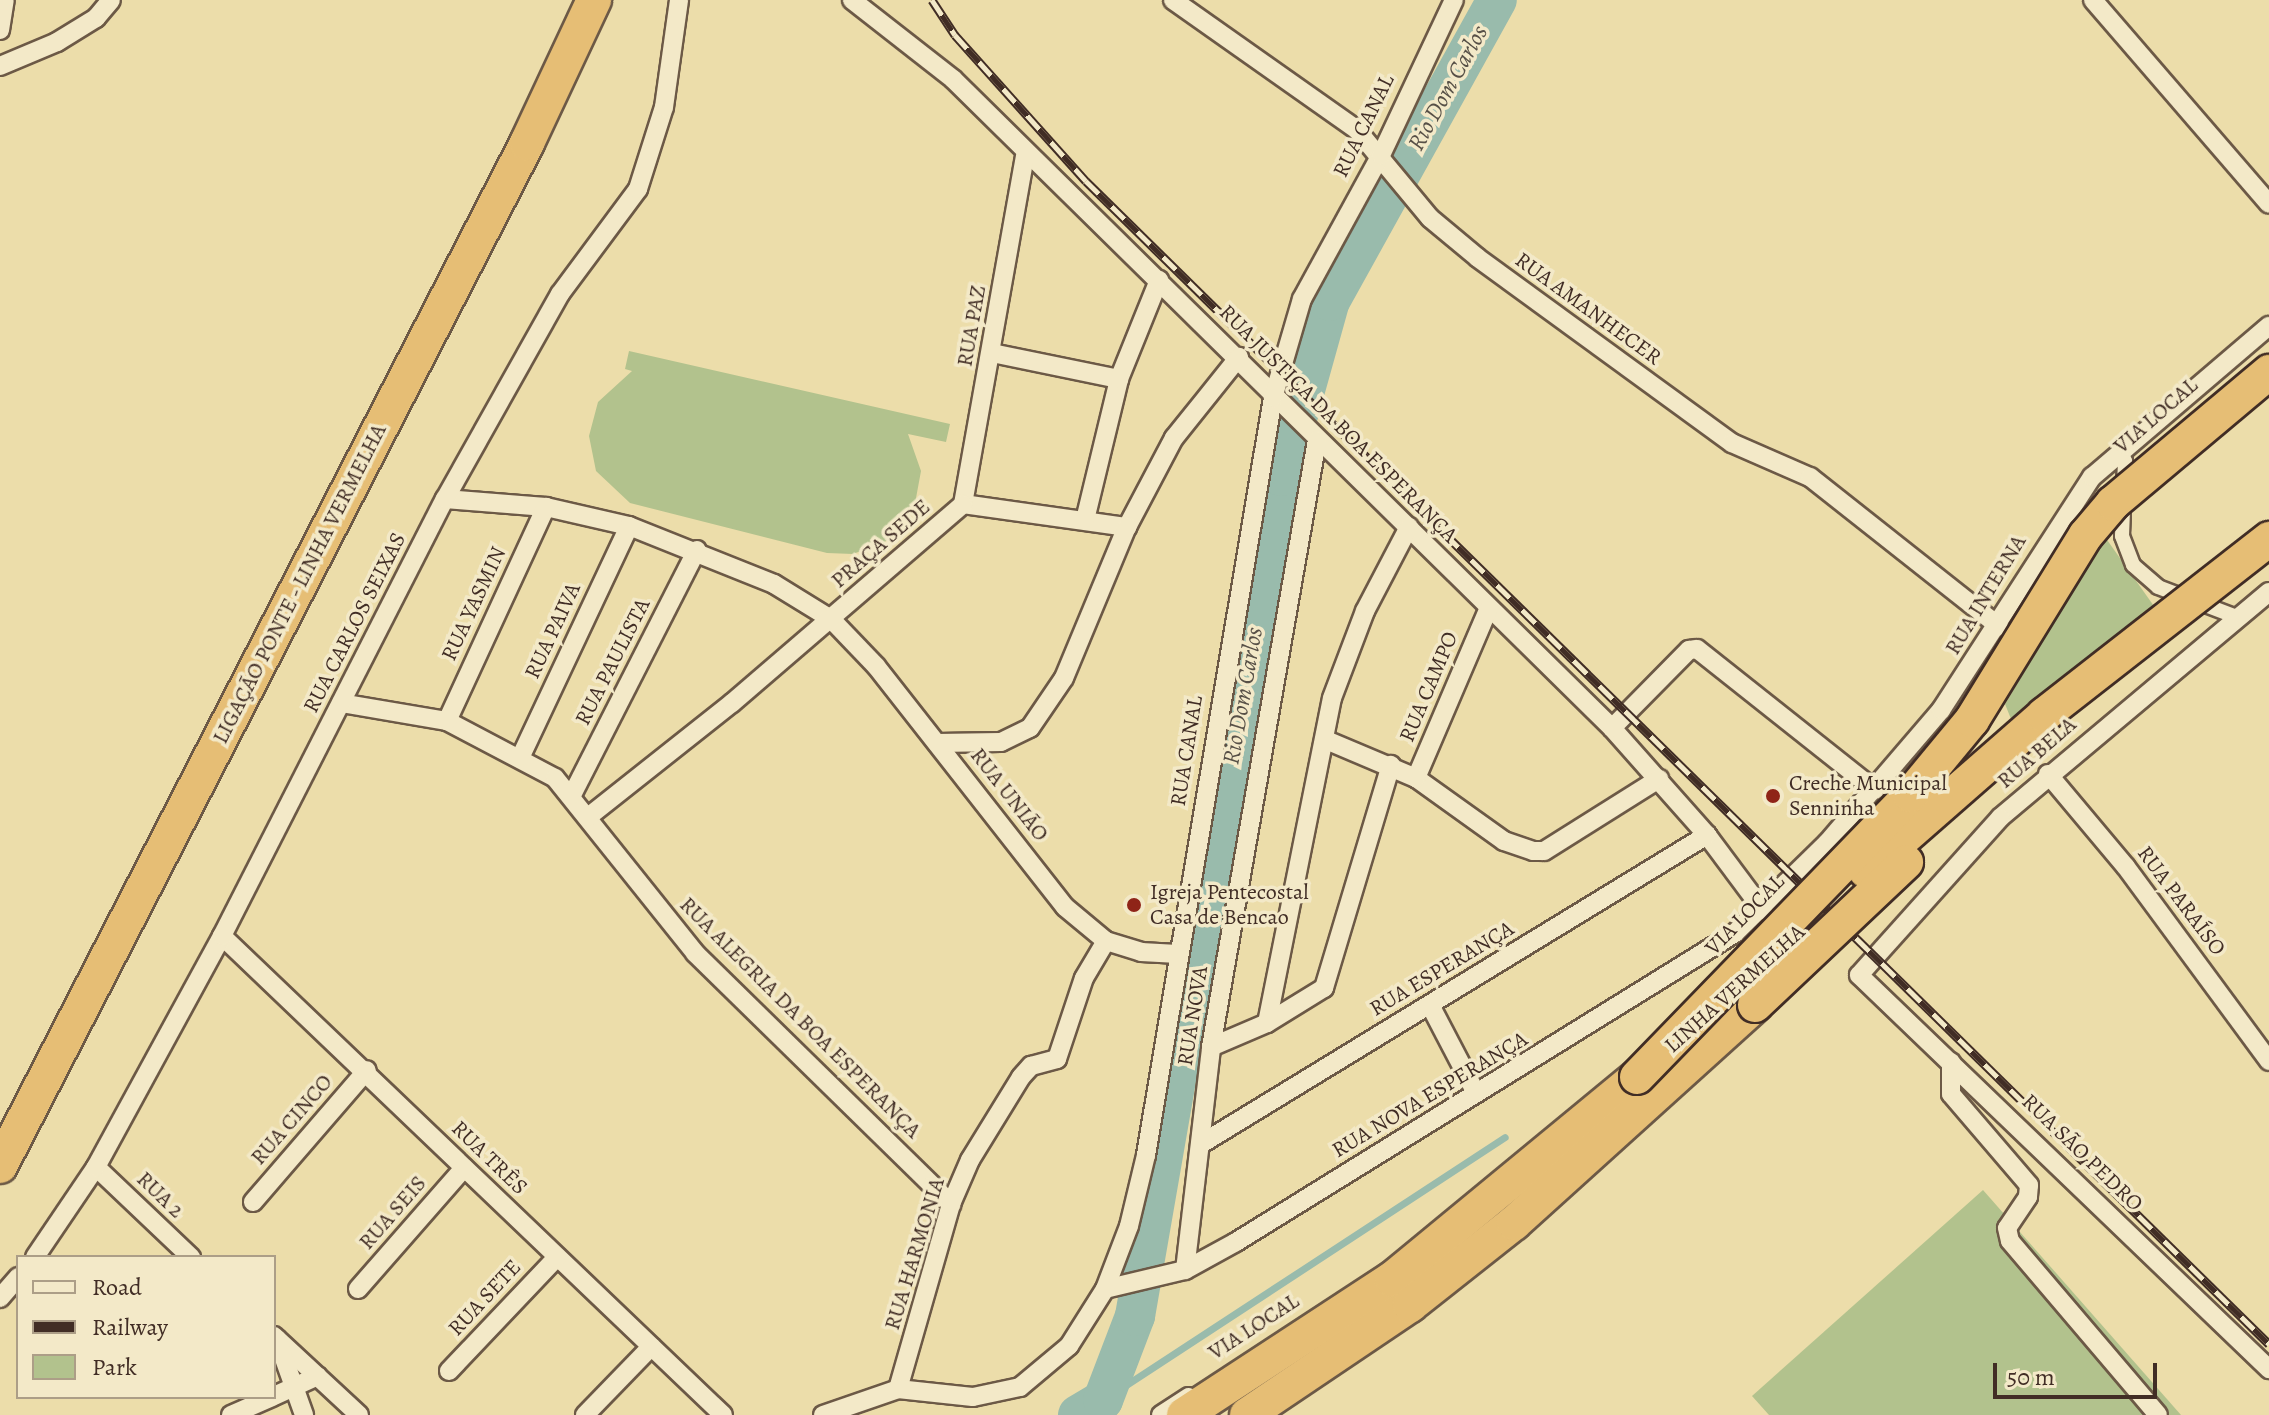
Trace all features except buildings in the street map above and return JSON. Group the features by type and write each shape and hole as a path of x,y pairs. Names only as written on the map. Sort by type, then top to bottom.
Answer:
{"highway":[{"name":"LIGAÇÃO PONTE - LINHA VERMELHA","path":"0,1166 527,143 594,0"},
{"path":"1637,1077 1920,784 1972,720 2086,535 2113,503 2269,372"},
{"name":"LINHA VERMELHA","path":"1184,1415 1392,1279 1637,1077 1986,762 2269,539"},
{"name":"LINHA VERMELHA","path":"1247,1415 1410,1305 1514,1223 1663,1093 1984,788 2269,562"}],"street":[{"path":"0,30 5,0"},
{"path":"0,66 57,42 96,18 111,0"},
{"name":"RUA CARLOS SEIXAS","path":"37,1255 96,1167 222,936 445,499 560,294 638,189 664,107 679,0"},
{"name":"RUA JUSTIÇA DA BOA ESPERANÇA","path":"852,0 953,79 1025,156 1239,357 1279,404 1409,527 1488,610 1612,728 1707,835 1763,910"},
{"name":"RUA AMANHECER","path":"1173,0 1332,109 1386,162 1430,218 1478,258 1732,443 1810,477 1999,626"},
{"name":"RUA CANAL","path":"898,1389 973,1397 1020,1387 1069,1346 1114,1287 1146,1155 1178,954 1279,404 1302,299 1386,162 1454,0"},
{"path":"2093,0 2269,204"},
{"name":"RUA PAZ","path":"963,504 1025,156"},
{"path":"1085,520 1119,379 1159,280"},
{"name":"RUA INTERNA","path":"1763,910 1875,790 1999,626 2047,538 2119,449 2223,369 2269,326"},
{"path":"992,353 1119,379"},
{"name":"VIA LOCAL","path":"1161,1415 1341,1299 1450,1221 1579,1112 1693,1003 1884,808 1963,713 2078,525 2123,476 2269,355"},
{"path":"937,743 1001,742 1030,728 1075,654 1127,527 1174,438 1239,357"},
{"name":"RUA NOVA","path":"1185,1270 1211,1047 1310,434"},
{"path":"2119,449 2125,461 2122,536 2133,565 2158,587 2237,617"},
{"name":"RUA UNIÃO","path":"445,499 546,507 629,526 697,550 774,584 831,619 937,743 1065,907 1106,941 1141,952 1178,954"},
{"path":"963,504 1127,527"},
{"name":"PRAÇA SEDE","path":"831,619 963,504"},
{"name":"RUA YASMIN","path":"447,721 546,507"},
{"name":"RUA PAIVA","path":"521,756 629,526"},
{"path":"1267,1023 1347,654 1409,527"},
{"name":"RUA PAULISTA","path":"572,795 697,550"},
{"name":"RUA BELA","path":"1859,975 1929,891 2048,774 2269,592"},
{"name":"RUA CAMPO","path":"1488,610 1416,778 1518,849 1544,851 1659,779"},
{"path":"588,817 831,619"},
{"path":"1612,728 1689,650 1697,649 1875,790"},
{"name":"RUA ALEGRIA DA BOA ESPERANÇA","path":"341,703 447,721 521,756 572,795 695,953 951,1204"},
{"path":"1326,740 1416,778"},
{"path":"1211,1047 1267,1023 1324,988 1391,765"},
{"name":"RUA PARAÍSO","path":"2048,774 2126,867 2269,1061"},
{"name":"RUA ESPERANÇA","path":"1201,1144 1707,835"},
{"name":"RUA NOVA ESPERANÇA","path":"1114,1287 1185,1270 1667,978 1763,910"},
{"name":"RUA TRÊS","path":"222,936 367,1070 464,1168 723,1415"},
{"name":"RUA HARMONIA","path":"898,1389 951,1204 987,1128 1021,1077 1031,1066 1057,1059 1084,978 1106,941"},
{"name":"RUA SÃO PEDRO","path":"1859,975 2269,1369"},
{"path":"1430,1005 1476,1093"},
{"path":"1951,1062 1951,1094 2029,1185 2028,1197 2007,1228 2010,1241 2158,1415"},
{"name":"RUA CINCO","path":"253,1202 367,1070"},
{"name":"RUA 2","path":"96,1167 189,1255"},
{"name":"RUA SEIS","path":"358,1289 464,1168"},
{"name":"RUA SETE","path":"449,1371 557,1257"},
{"path":"0,1298 16,1279"},
{"path":"276,1338 359,1415"},
{"path":"276,1338 279,1394 304,1415"},
{"path":"585,1415 651,1347"},
{"path":"279,1394 318,1376"},
{"path":"823,1415 898,1389"},
{"path":"231,1415 268,1399"}],"green space":[{"path":"629,351 950,424 946,442 908,434 921,471 914,509 889,540 853,554 827,553 630,503 596,471 589,436 598,402 632,371 625,369"},
{"path":"2105,537 2156,609 2011,719 2005,704"},
{"path":"1983,1190 2181,1415 1769,1415 1752,1396"}],"waterway":[{"name":"Rio Dom Carlos","path":"1078,1415 1103,1400 1135,1316 1281,476 1330,301 1497,0"},
{"path":"1103,1400 1505,1137"}],"railway":[{"path":"932,0 955,35 1086,181 2269,1344"}],"place":[{"name":"Creche Municipal Senninha","path":"1773,796"},
{"name":"Igreja Pentecostal Casa de Bencao","path":"1134,905"}]}
